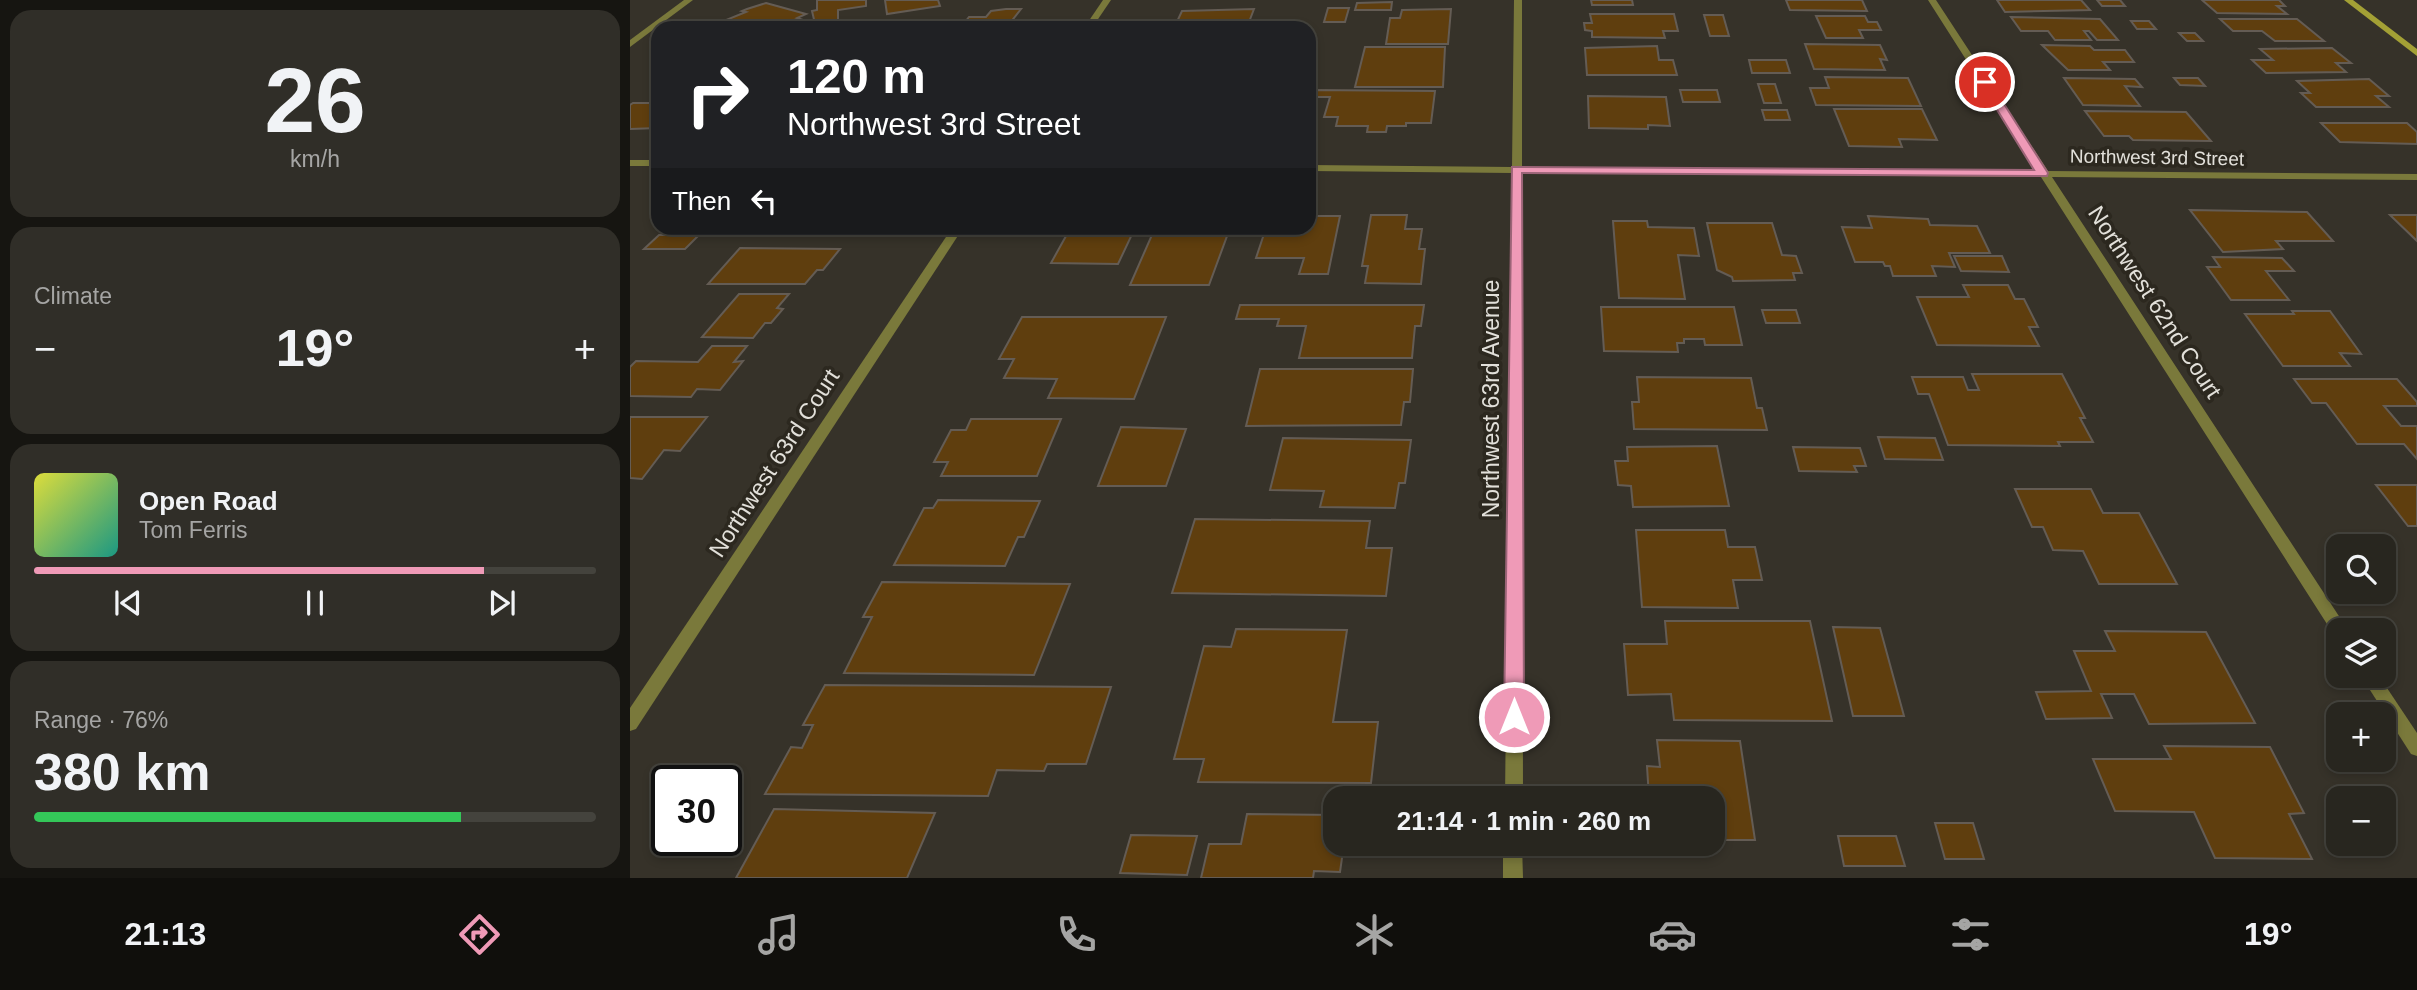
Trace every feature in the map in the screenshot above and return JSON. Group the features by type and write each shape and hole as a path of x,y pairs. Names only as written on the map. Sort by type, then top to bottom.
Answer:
{"street":[{"path":"661,21 689,0"},
{"path":"1093,21 1107,0"},
{"name":"Northwest 63rd Avenue","path":"1514,786 1518,0"},
{"name":"Northwest 62nd Court","path":"1932,0 2332,618"},
{"path":"2348,0 2417,53"},
{"path":"630,44 651,28"},
{"path":"630,163 651,163"},
{"name":"Northwest 3rd Street","path":"1316,168 2417,177"},
{"name":"Northwest 63rd Court","path":"630,723 952,235"},
{"path":"2378,688 2417,748"},
{"path":"1513,856 1513,878"}],"building":[{"path":"817,0 866,0 866,6 838,10 838,21 814,21 812,11 817,10"},
{"path":"885,0 938,0 940,6 887,14"},
{"path":"1591,0 1632,0 1633,5 1592,5"},
{"path":"1786,0 1862,0 1867,11 1790,10"},
{"path":"1997,0 2081,0 2090,10 2005,12"},
{"path":"2097,0 2120,0 2125,6 2102,6"},
{"path":"2202,0 2279,0 2285,6 2277,6 2287,14 2217,13"},
{"path":"1392,2 1391,10 1355,10 1357,3"},
{"path":"766,3 806,14 797,18 803,20 801,21 726,20 746,12 742,11"},
{"path":"1328,8 1349,8 1345,22 1324,22"},
{"path":"1021,9 1012,21 966,21 969,17 986,17 991,11"},
{"path":"1254,9 1249,21 1177,21 1182,11"},
{"path":"1451,9 1448,44 1386,44 1390,18 1400,18 1402,10"},
{"path":"1590,14 1674,14 1678,31 1663,31 1665,38 1592,37 1592,31 1585,30 1584,23 1592,23"},
{"path":"1704,15 1723,15 1729,36 1710,36"},
{"path":"1816,16 1865,16 1868,22 1877,22 1881,30 1859,30 1863,38 1826,38"},
{"path":"2011,17 2100,19 2118,40 2097,40 2089,31 2084,31 2091,40 2055,40 2048,31 2021,31"},
{"path":"2220,19 2297,19 2324,41 2275,41 2262,31 2233,31"},
{"path":"2131,21 2149,21 2156,29 2137,29"},
{"path":"2179,33 2195,33 2203,41 2187,41"},
{"path":"1805,44 1880,45 1887,60 1880,59 1885,70 1814,69"},
{"path":"2042,45 2125,50 2134,62 2103,62 2110,70 2068,70"},
{"path":"1657,46 1659,60 1673,60 1677,75 1587,75 1585,48"},
{"path":"1365,47 1445,47 1443,87 1355,87"},
{"path":"2332,48 2351,63 2336,63 2346,72 2266,73 2252,60 2273,60 2260,49"},
{"path":"1749,60 1786,60 1790,73 1752,73"},
{"path":"1825,77 1908,78 1921,106 1816,105 1810,88 1829,88"},
{"path":"2064,78 2135,79 2142,87 2125,86 2140,106 2083,105"},
{"path":"2174,78 2198,78 2205,86 2180,85"},
{"path":"2369,79 2389,96 2376,96 2389,107 2316,107 2301,93 2310,93 2297,81"},
{"path":"1758,84 1775,84 1781,103 1764,103"},
{"path":"1316,90 1435,91 1431,123 1387,126 1386,132 1367,132 1368,126 1336,126 1338,117 1324,117 1330,97 1316,97"},
{"path":"1680,90 1717,90 1720,102 1683,102"},
{"path":"1588,96 1666,97 1670,126 1648,125 1648,129 1589,128"},
{"path":"651,103 651,128 630,129 630,105"},
{"path":"1834,109 1922,109 1937,140 1899,139 1902,147 1849,146"},
{"path":"1762,110 1787,110 1790,120 1765,120"},
{"path":"2085,111 2186,112 2211,141 2133,140 2129,136 2104,136"},
{"path":"2321,123 2407,123 2417,132 2417,144 2340,142"},
{"path":"2190,210 2307,212 2333,241 2276,241 2283,249 2223,252"},
{"path":"1371,215 1407,215 1405,229 1422,229 1419,249 1425,249 1421,284 1365,283 1368,266 1362,266"},
{"path":"2390,215 2417,215 2417,241"},
{"path":"1316,216 1340,216 1328,274 1299,274 1304,258 1256,258 1264,235 1316,235"},
{"path":"1868,216 1928,219 1930,225 1977,226 1990,253 1949,253 1955,267 1932,266 1936,276 1893,276 1890,266 1885,266 1883,262 1855,262 1842,227 1872,228"},
{"path":"1613,221 1647,221 1648,227 1694,228 1699,256 1678,255 1685,299 1619,298"},
{"path":"1707,223 1772,223 1782,255 1796,256 1802,273 1793,273 1795,280 1733,281 1732,277 1717,270"},
{"path":"659,235 699,235 685,249 644,249"},
{"path":"1057,235 1132,235 1118,264 1051,263 1066,236"},
{"path":"1152,235 1227,235 1209,285 1130,285"},
{"path":"740,248 840,249 823,270 817,270 805,284 708,284"},
{"path":"1954,256 2002,256 2009,272 1961,271"},
{"path":"2213,257 2282,258 2294,271 2266,271 2289,300 2231,300 2207,267 2220,267"},
{"path":"1963,285 2008,285 2015,299 2024,299 2038,327 2029,327 2039,346 1937,345 1917,297 1969,297"},
{"path":"739,294 789,294 777,308 783,309 771,323 765,323 753,338 702,337"},
{"path":"1240,305 1424,305 1421,326 1415,326 1412,358 1299,358 1306,326 1277,326 1279,319 1236,319"},
{"path":"1601,307 1734,307 1742,345 1705,345 1704,339 1684,339 1684,343 1677,343 1678,352 1604,351"},
{"path":"1762,310 1796,310 1800,323 1766,323"},
{"path":"2292,311 2330,311 2361,354 2340,353 2350,366 2283,366 2245,314 2294,314"},
{"path":"1022,317 1166,317 1134,399 1048,398 1057,379 1004,378 1014,359 999,359"},
{"path":"712,346 747,346 734,362 743,361 720,390 697,389 691,397 630,396 630,367 636,361 698,362"},
{"path":"1260,369 1413,369 1410,402 1404,402 1401,425 1246,426"},
{"path":"1972,374 2062,374 2085,418 2080,418 2093,442 2058,442 2060,446 1948,445 1929,394 1918,394 1912,377 1963,377 1968,390 1979,390"},
{"path":"1637,377 1751,378 1757,408 1762,408 1767,430 1634,429 1632,402 1639,402"},
{"path":"2294,379 2397,379 2417,402 2417,406 2384,406 2401,426 2417,426 2417,459 2404,444 2357,444 2326,403 2312,403"},
{"path":"630,417 707,417 680,451 664,450 642,479 630,478"},
{"path":"971,419 1061,419 1037,476 941,476 948,462 934,462 951,430 966,430"},
{"path":"1121,427 1186,429 1166,486 1098,486"},
{"path":"1878,437 1935,438 1943,460 1885,459"},
{"path":"1283,438 1411,440 1405,483 1399,483 1395,508 1320,507 1324,491 1270,490"},
{"path":"1717,446 1729,506 1633,507 1631,486 1618,485 1615,461 1628,461 1627,447"},
{"path":"1793,447 1860,448 1866,466 1854,466 1857,472 1799,471"},
{"path":"2376,485 2417,485 2417,526 2408,526"},
{"path":"2015,489 2091,489 2103,513 2139,513 2177,584 2099,584 2083,551 2053,550 2043,527 2032,527"},
{"path":"938,500 1040,501 1024,537 1018,537 1005,566 894,565 924,508 933,508"},
{"path":"1195,519 1370,521 1366,548 1392,548 1386,596 1172,593"},
{"path":"1636,530 1725,530 1728,547 1755,547 1762,580 1733,580 1738,608 1642,607"},
{"path":"882,582 1070,584 1034,675 844,673 872,617 863,617"},
{"path":"1665,621 1810,621 1832,721 1674,720 1671,694 1628,695 1624,644 1667,644"},
{"path":"1833,627 1880,628 1904,716 1853,716"},
{"path":"1236,629 1347,630 1333,722 1378,722 1371,783 1198,782 1204,759 1174,759 1204,646 1231,647"},
{"path":"2105,631 2206,632 2255,723 2149,724 2134,694 2101,694 2112,718 2046,719 2036,692 2091,691 2074,651 2115,651"},
{"path":"825,685 1111,687 1086,764 1047,764 1044,771 997,770 988,796 765,794 791,747 802,748 813,725 803,725"},
{"path":"1657,740 1740,741 1755,840 1725,840 1725,786 1648,786 1647,766 1660,767"},
{"path":"2164,746 2270,747 2304,813 2289,814 2312,859 2215,858 2194,812 2115,811 2093,759 2171,759"},
{"path":"774,809 935,813 907,878 736,878"},
{"path":"1247,814 1323,815 1323,856 1342,856 1340,872 1314,871 1313,878 1201,878 1209,844 1241,844"},
{"path":"1935,823 1973,823 1984,859 1945,859"},
{"path":"1131,835 1197,836 1187,875 1120,873"},
{"path":"1838,836 1896,836 1905,866 1844,866"}],"route":[{"path":"1514,717 1516,169 2042,173 1985,82"}]}
